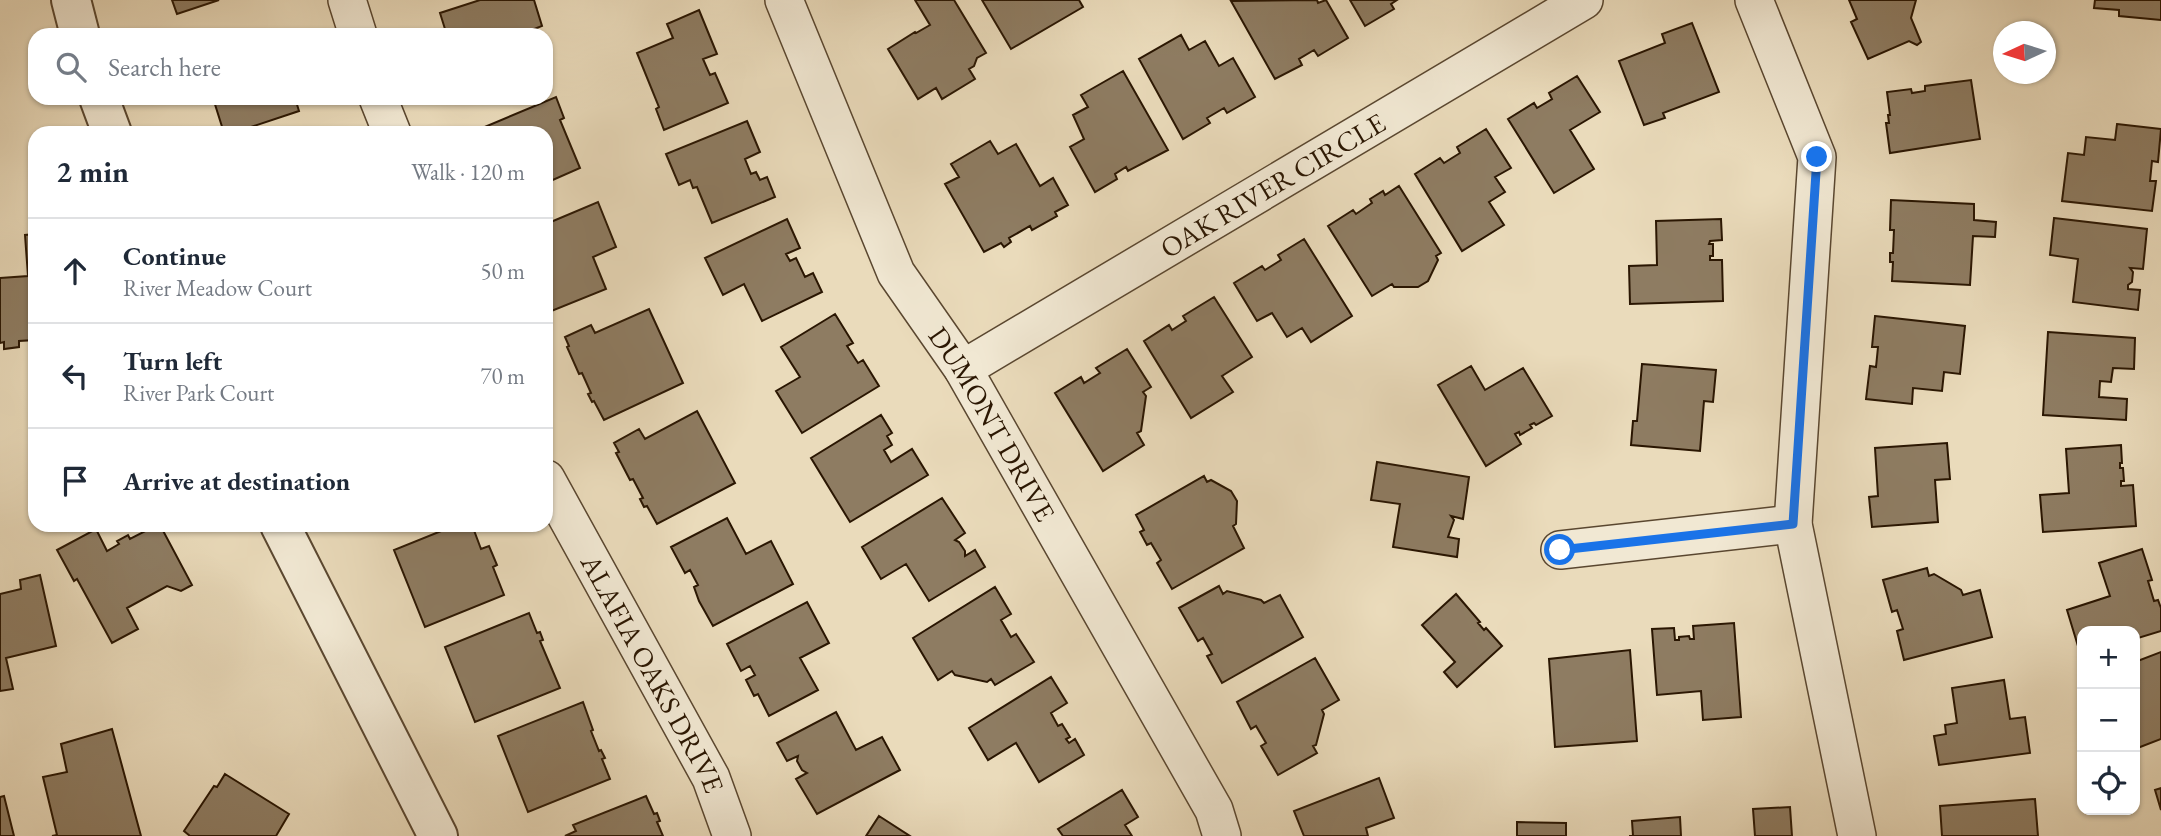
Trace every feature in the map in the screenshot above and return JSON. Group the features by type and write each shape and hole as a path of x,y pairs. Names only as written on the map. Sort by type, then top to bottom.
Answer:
{"street":[{"path":"71,0 78,28"},
{"path":"348,0 356,28"},
{"name":"DUMONT DRIVE","path":"784,0 896,273 963,369 1208,798 1222,836"},
{"name":"OAK RIVER CIRCLE","path":"963,369 1584,0"},
{"path":"1754,0 1817,157 1793,524 1857,836"},
{"path":"102,105 109,126"},
{"path":"381,105 389,126"},
{"name":"ALAFIA OAKS DRIVE","path":"553,492 711,778 732,836"},
{"path":"1560,550 1793,524"},
{"path":"283,532 438,836"}],"building":[{"path":"172,0 219,0 177,14"},
{"path":"480,0 534,0 542,26 445,28 440,13"},
{"path":"915,0 954,0 986,53 977,58 974,66 969,69 975,79 942,99 936,88 918,99 888,49 930,25"},
{"path":"982,0 1079,0 1083,7 1011,49"},
{"path":"1317,0 1318,3 1326,0 1348,38 1318,56 1314,50 1299,59 1302,65 1275,79 1231,1"},
{"path":"1350,0 1397,0 1391,4 1394,9 1365,26"},
{"path":"1849,0 1916,0 1911,18 1921,42 1917,45 1909,41 1868,59 1851,22 1857,19"},
{"path":"2095,0 2161,0 2161,20 2119,16 2119,10 2094,8"},
{"path":"699,10 717,54 703,59 710,75 715,73 728,103 664,130 656,109 659,107 637,53 673,38 667,24"},
{"path":"1692,23 1719,92 1663,113 1665,118 1644,125 1619,61 1665,43 1662,34"},
{"path":"1181,35 1189,50 1205,41 1219,66 1233,58 1255,97 1227,113 1224,108 1207,118 1210,123 1183,139 1139,59"},
{"path":"1123,71 1168,150 1128,171 1126,167 1115,174 1117,179 1095,192 1070,147 1084,139 1073,115 1088,107 1081,95"},
{"path":"1577,76 1600,112 1570,130 1594,169 1554,193 1508,119 1534,103 1537,108 1552,99 1549,93"},
{"path":"1971,80 1980,139 1890,153 1886,123 1889,123 1890,115 1887,92 1911,89 1912,93 1925,91 1925,86"},
{"path":"556,97 564,118 560,120 580,168 553,180 553,126 487,126 537,105 553,105 553,98"},
{"path":"215,105 297,105 299,111 254,126 222,126"},
{"path":"747,121 760,152 745,159 751,174 756,172 760,180 767,177 775,197 712,223 697,187 693,188 690,180 679,185 666,154"},
{"path":"2117,124 2161,129 2158,162 2152,161 2150,181 2156,181 2152,211 2062,201 2068,153 2084,155 2086,137 2115,140"},
{"path":"1486,129 1511,168 1495,177 1505,192 1489,202 1504,225 1462,251 1415,174 1440,158 1444,163 1460,153 1457,147"},
{"path":"990,141 998,154 1016,144 1040,186 1053,178 1068,205 1055,212 1057,216 1032,230 1030,226 1009,238 1011,242 1004,247 1001,243 984,252 945,184 959,177 951,164"},
{"path":"1399,186 1441,253 1436,256 1438,260 1428,281 1418,287 1394,287 1392,284 1372,296 1328,226 1353,210 1356,214 1372,203 1370,199 1383,191 1385,195"},
{"path":"1891,200 1974,204 1974,220 1996,222 1995,237 1973,236 1970,285 1892,281 1893,262 1890,262 1890,253 1893,253 1894,230 1890,230"},
{"path":"598,202 616,247 593,257 606,289 553,310 553,221"},
{"path":"2054,218 2147,229 2143,269 2130,268 2133,272 2132,282 2128,285 2128,289 2140,290 2138,310 2073,302 2078,259 2050,255"},
{"path":"787,219 800,248 786,254 790,261 796,258 805,277 813,273 822,292 762,321 744,284 723,295 705,258"},
{"path":"1721,219 1722,240 1710,241 1709,244 1713,244 1713,256 1710,256 1710,260 1722,260 1723,301 1630,304 1629,266 1657,265 1656,221"},
{"path":"25,235 28,235 28,276"},
{"path":"1304,239 1352,316 1311,342 1302,328 1287,337 1272,313 1257,321 1234,283 1262,266 1265,270 1281,260 1278,255"},
{"path":"28,276 28,340 19,341 19,347 4,349 4,342 0,343 0,278"},
{"path":"1214,297 1252,357 1222,376 1233,392 1191,418 1144,341 1169,325 1172,330 1186,321 1183,316"},
{"path":"649,309 683,383 604,420 588,394 591,393 582,373 579,374 565,337 591,325 595,333"},
{"path":"835,314 853,343 847,346 858,363 863,360 879,386 802,433 776,391 800,377 781,347"},
{"path":"1875,316 1965,326 1960,374 1944,372 1942,391 1913,388 1912,404 1866,399 1870,366 1876,367 1878,347 1872,347"},
{"path":"2048,332 2135,338 2134,369 2113,368 2111,382 2100,381 2099,397 2127,399 2126,420 2043,415"},
{"path":"1127,349 1151,387 1143,392 1146,396 1141,431 1137,433 1144,445 1103,471 1055,393 1081,377 1084,383 1100,373 1096,368"},
{"path":"1642,364 1716,370 1713,402 1704,401 1700,451 1631,445 1633,421 1637,421"},
{"path":"1471,366 1485,390 1523,368 1552,416 1536,425 1530,425 1532,428 1520,435 1519,432 1515,434 1521,444 1486,466 1438,385"},
{"path":"697,411 735,483 657,524 647,506 644,507 640,499 643,498 633,479 630,480 616,453 619,452 614,443 639,429 645,439"},
{"path":"881,415 892,433 887,436 892,445 884,450 891,462 912,449 928,475 850,522 811,458"},
{"path":"1947,443 1950,479 1935,480 1938,522 1872,527 1869,497 1878,496 1875,448"},
{"path":"2121,445 2120,468 2123,468 2124,481 2121,481 2121,486 2133,485 2136,526 2043,532 2040,495 2069,493 2066,449"},
{"path":"1377,462 1469,477 1463,519 1451,516 1454,520 1448,537 1459,539 1457,557 1393,547 1400,504 1371,500"},
{"path":"1204,476 1207,482 1211,480 1231,491 1237,501 1236,524 1233,526 1244,548 1172,589 1157,563 1161,560 1151,543 1147,545 1140,532 1144,530 1136,515"},
{"path":"942,498 965,533 955,540 965,551 965,556 975,550 985,567 929,601 906,564 881,579 862,547"},
{"path":"727,518 746,554 771,541 793,584 713,626 699,601 694,587 698,585 690,570 685,573 671,547"},
{"path":"90,532 98,532 107,551 128,535 130,539 144,532 164,532 192,585 181,591 167,586 127,608 138,629 112,643 77,579 74,581 57,550"},
{"path":"439,532 475,532 481,549 489,546 497,565 493,567 504,595 425,627 394,550"},
{"path":"2142,549 2152,580 2148,581 2154,601 2158,600 2161,608 2161,631 2140,637 2140,626 2077,626 2077,643 2067,610 2110,596 2099,563"},
{"path":"1927,568 1929,576 1934,574 1961,590 1963,595 1980,590 1992,637 1904,660 1897,631 1903,629 1897,610 1892,612 1883,580"},
{"path":"40,575 56,646 6,658 13,689 0,691 0,594 21,589 20,580"},
{"path":"1219,586 1223,594 1227,591 1264,603 1280,595 1303,637 1222,683 1207,656 1212,654 1203,638 1198,641 1179,608"},
{"path":"995,587 1011,614 1001,620 1011,637 1016,634 1034,662 995,685 991,679 987,682 955,675 952,671 938,680 913,638"},
{"path":"1456,594 1484,630 1486,628 1502,646 1457,687 1444,672 1455,662 1422,625"},
{"path":"807,602 829,643 800,658 818,690 769,716 758,694 754,696 746,680 755,675 750,666 741,671 727,644"},
{"path":"529,613 537,633 540,632 543,640 540,641 560,688 475,722 445,647"},
{"path":"1734,623 1741,717 1703,720 1701,691 1657,695 1652,629 1674,628 1675,640 1689,636 1694,639 1693,626"},
{"path":"1630,650 1637,741 1555,747 1549,659"},
{"path":"2161,652 2161,739 2140,747 2140,689 2140,660"},
{"path":"1315,658 1339,700 1322,710 1324,714 1316,745 1313,746 1317,753 1278,775 1261,746 1266,743 1256,726 1251,729 1237,702"},
{"path":"1051,677 1067,703 1051,713 1058,726 1062,724 1070,737 1066,739 1069,743 1075,739 1084,755 1039,782 1016,743 988,760 969,728"},
{"path":"2004,680 2010,719 2025,717 2030,753 1939,765 1934,736 1946,734 1945,725 1957,723 1952,688"},
{"path":"583,702 593,730 591,731 599,751 601,750 605,758 602,759 610,779 528,812 498,736"},
{"path":"836,712 856,750 882,737 900,770 817,814 796,779 807,773 797,761 798,756 787,761 777,743"},
{"path":"112,729 141,836 52,836 57,835 43,777 67,772 61,744"},
{"path":"225,774 289,814 276,836 190,836 184,831"},
{"path":"1379,778 1394,818 1366,828 1368,836 1304,836 1294,811"},
{"path":"2161,788 2161,810 2155,790"},
{"path":"1122,790 1138,817 1125,825 1132,836 1063,836 1058,829"},
{"path":"4,796 14,836 0,836 0,797"},
{"path":"646,796 654,814 657,813 660,821 657,822 663,836 565,836 576,831 573,825"},
{"path":"2035,799 2038,836 1942,836 1940,806"},
{"path":"1790,807 1792,836 1755,836 1753,809"},
{"path":"879,816 910,836 866,836"},
{"path":"1680,817 1681,836 1633,836 1632,821"},
{"path":"1517,822 1566,823 1566,836 1517,836"}],"route":[{"path":"1560,550 1793,524 1817,157"}]}
